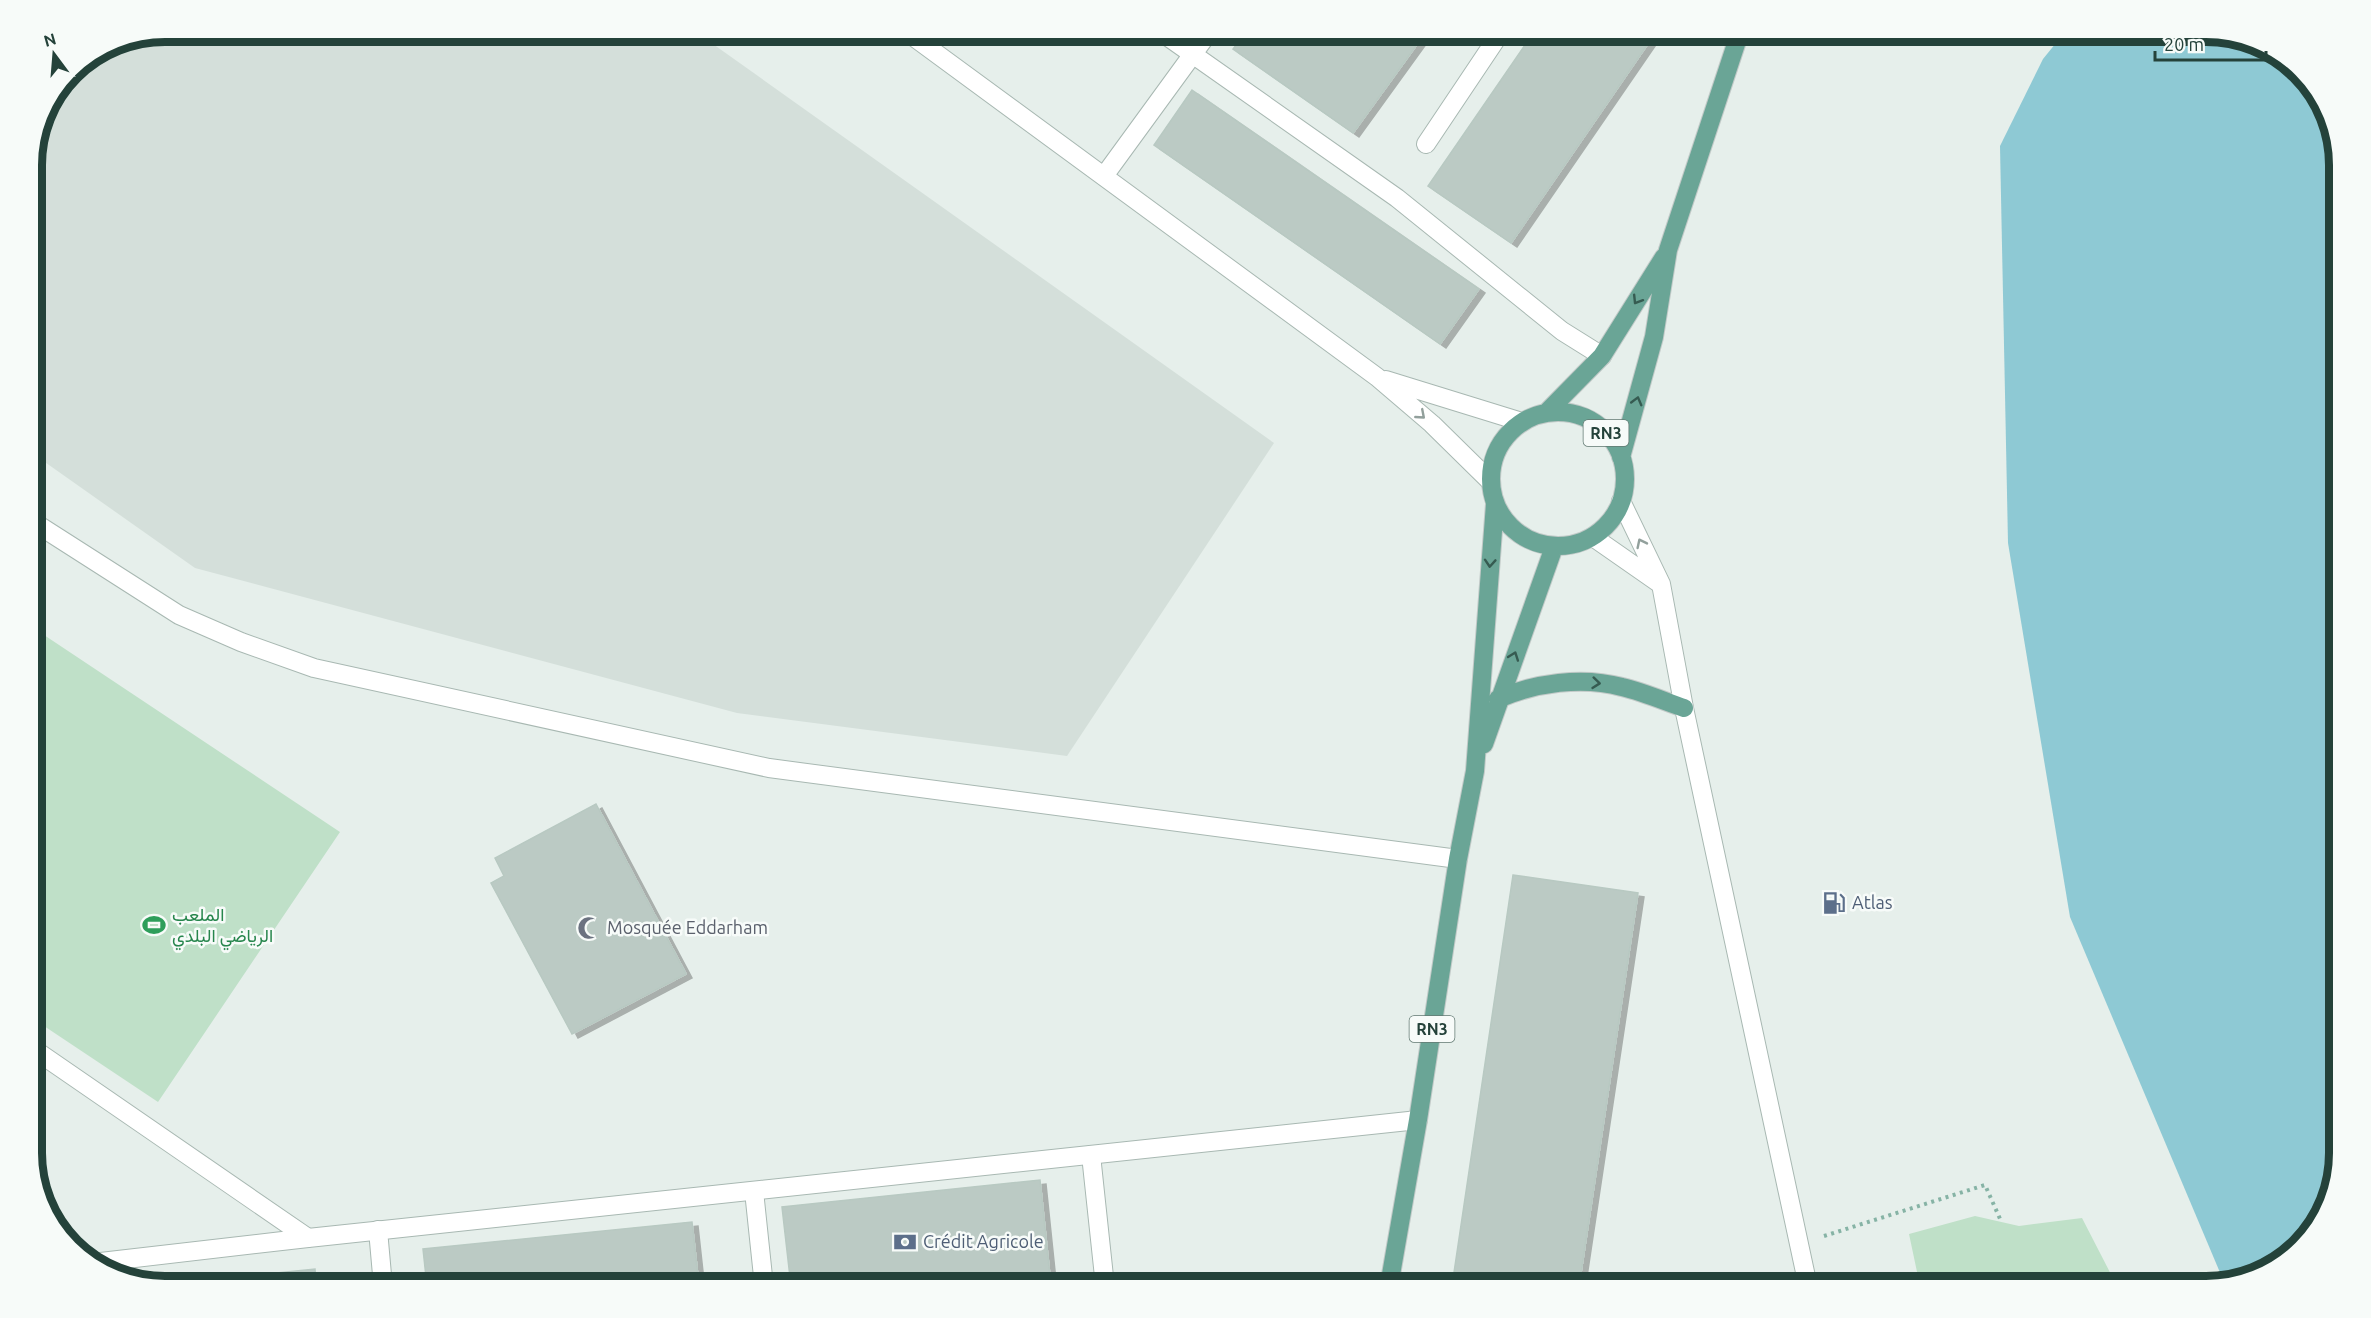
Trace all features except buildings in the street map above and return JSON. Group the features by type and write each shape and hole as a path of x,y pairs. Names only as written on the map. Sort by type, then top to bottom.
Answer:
{"main road":[{"name":"RN3","path":"1621,457 1654,337 1668,250 1737,42"},
{"name":"RN3","path":"1547,412 1602,356 1668,250"},
{"name":"RN3","path":"1475,771 1494,504 1490,482 1493,458 1504,437 1522,422 1547,412 1567,412 1586,418 1603,429 1615,444 1621,457 1625,471 1625,487 1621,501 1610,522 1593,537 1574,545 1554,547 1529,540 1508,525 1494,504"},
{"name":"RN3","path":"1391,1276 1418,1120 1458,859 1475,771 1498,699 1554,547"},
{"path":"1498,699 1534,687 1585,682 1620,686 1684,708"}],"street":[{"path":"921,42 1377,377 1432,424 1490,482"},
{"path":"1176,42 1397,198 1562,331 1602,356"},
{"path":"1104,176 1202,42"},
{"path":"1426,144 1494,42"},
{"path":"1377,377 1522,422"},
{"path":"1621,501 1661,584 1684,708 1805,1276"},
{"path":"42,535 179,615 240,642 314,668 769,768 1458,859"},
{"path":"1593,537 1661,584"},
{"path":"42,1055 308,1238"},
{"path":"108,1261 378,1230 1418,1120"},
{"path":"1091,1155 1104,1276"},
{"path":"754,1191 763,1276"},
{"path":"378,1230 382,1276"}],"path":[{"path":"1798,1244 1985,1185 2001,1221"}],"shaded area":[{"path":"157,42 710,42 1274,443 1067,756 737,713 195,568 42,460 42,157 46,133 55,111 73,84 84,84 84,73 118,51"}],"green space":[{"name":"الملعب الرياضي البلدي","path":"42,634 340,832 158,1102 42,1025"},
{"path":"1975,1216 2019,1226 2082,1218 2112,1276 1918,1276 1909,1234"}],"water":[{"path":"2057,42 2206,42 2238,46 2267,59 2293,78 2320,118 2327,141 2329,157 2328,1169 2320,1200 2293,1240 2253,1267 2222,1275 2070,917 2008,543 2000,146 2043,59"}],"place":[{"name":"Atlas","path":"1834,903"},
{"name":"الملعب الرياضي البلدي","path":"154,925"},
{"name":"Mosquée Eddarham","path":"589,928"},
{"name":"Crédit Agricole","path":"905,1242"}]}
